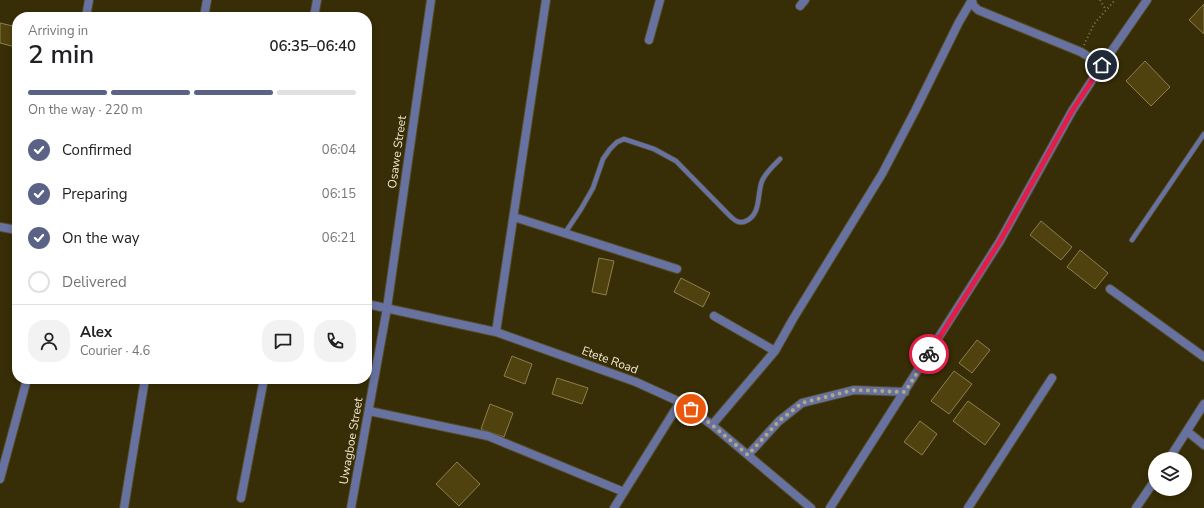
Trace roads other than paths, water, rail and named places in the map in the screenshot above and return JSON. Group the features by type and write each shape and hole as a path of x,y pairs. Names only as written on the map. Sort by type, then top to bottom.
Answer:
{"street":[{"path":"87,12 89,0"},
{"path":"205,12 207,0"},
{"path":"315,12 317,0"},
{"name":"Osawe Street","path":"387,308 431,0"},
{"path":"496,332 546,0"},
{"path":"648,40 660,0"},
{"path":"972,0 973,5 978,10 1081,52 1102,65"},
{"path":"712,425 775,351 882,174 959,22 972,0"},
{"path":"830,508 1000,241 1072,111 1147,0"},
{"path":"514,217 676,269"},
{"path":"0,226 12,229"},
{"path":"1110,289 1204,357"},
{"name":"Etete Road","path":"372,305 496,332 636,382 680,402 712,425 809,507"},
{"name":"Uwagboe Street","path":"351,508 387,308"},
{"path":"714,316 775,351"},
{"path":"968,508 1052,378"},
{"path":"0,479 26,384"},
{"path":"124,508 144,384"},
{"path":"241,498 263,384"},
{"path":"748,455 779,421 802,403 854,390 905,392"},
{"path":"614,508 680,402"},
{"path":"1174,452 1188,432 1204,404"},
{"path":"369,411 488,436 624,492"},
{"path":"1188,432 1204,445"},
{"path":"1136,508 1148,490"}],"lane":[{"path":"1132,240 1204,134"},
{"path":"565,233 581,209 592,188 603,159 616,142 624,139 654,149 676,161 737,222 744,223 750,219 757,210 762,181 780,159"}]}
